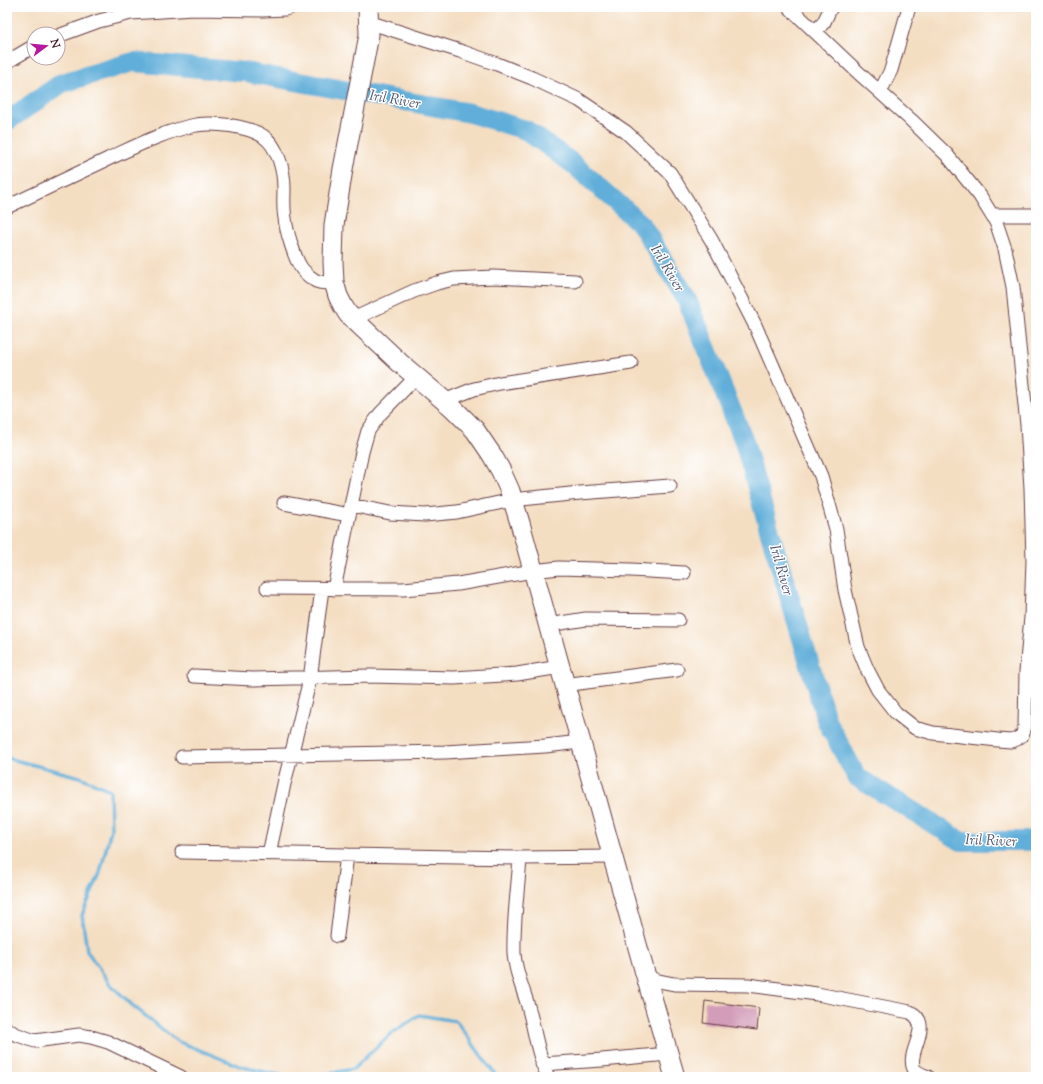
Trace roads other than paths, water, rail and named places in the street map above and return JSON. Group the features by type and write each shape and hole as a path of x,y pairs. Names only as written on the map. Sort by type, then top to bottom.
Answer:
{"highway":[{"path":"368,21 334,226 334,282 338,296 343,306 353,318 475,430 501,470 512,500 533,571 675,1077"}],"street":[{"path":"66,33 99,21 131,13 193,9 263,10 291,7"},
{"path":"368,21 497,64 532,78 579,100 626,132 670,173 712,241 755,325 821,476 836,529 845,590 858,647 878,690 896,713 915,728 933,733 1011,741 1022,735 1031,697 1026,672 1034,617 1031,488 1027,425 1013,287 1005,250 993,214 948,155 789,7"},
{"path":"815,32 824,22 832,7"},
{"path":"880,92 891,70 909,7"},
{"path":"7,62 26,51"},
{"path":"7,208 147,141 177,130 214,124 248,130 264,137 275,148 284,185 287,230 294,252 302,268 309,276 318,282 334,282"},
{"path":"993,214 1036,215"},
{"path":"353,318 414,291 437,283 454,280 493,277 576,281"},
{"path":"444,401 474,389 500,383 632,363"},
{"path":"269,854 284,784 310,678 328,589 350,510 368,431 380,414 416,377"},
{"path":"284,503 350,510 425,515 457,512 512,500 670,486"},
{"path":"267,588 419,588 458,584 559,568 684,573"},
{"path":"548,625 586,619 678,620"},
{"path":"194,676 253,679 370,676 454,678 517,674 562,676 677,670"},
{"path":"182,757 445,752 545,746 580,742"},
{"path":"182,852 347,856 520,858 613,857"},
{"path":"337,936 347,856"},
{"path":"520,858 515,922 516,970 528,1007 542,1064 548,1077"},
{"path":"645,973 654,980 674,984 748,985 817,994 910,1012 917,1017 920,1027 912,1062 917,1072 928,1077"},
{"path":"7,1029 15,1034 35,1041 79,1035 92,1037 108,1042 181,1077"},
{"path":"542,1064 668,1054"}],"waterway":[{"name":"Iril River","path":"7,121 62,83 133,62 245,72 470,113 526,130 572,163 641,224 687,300 744,441 827,722 857,777 961,841 1036,841"},
{"path":"7,758 80,777 110,790 111,829 100,873 82,915 87,951 110,984 132,1005 177,1041 242,1067 289,1077"},
{"path":"311,1077 353,1069 391,1034 419,1015 456,1021 497,1077"}]}
